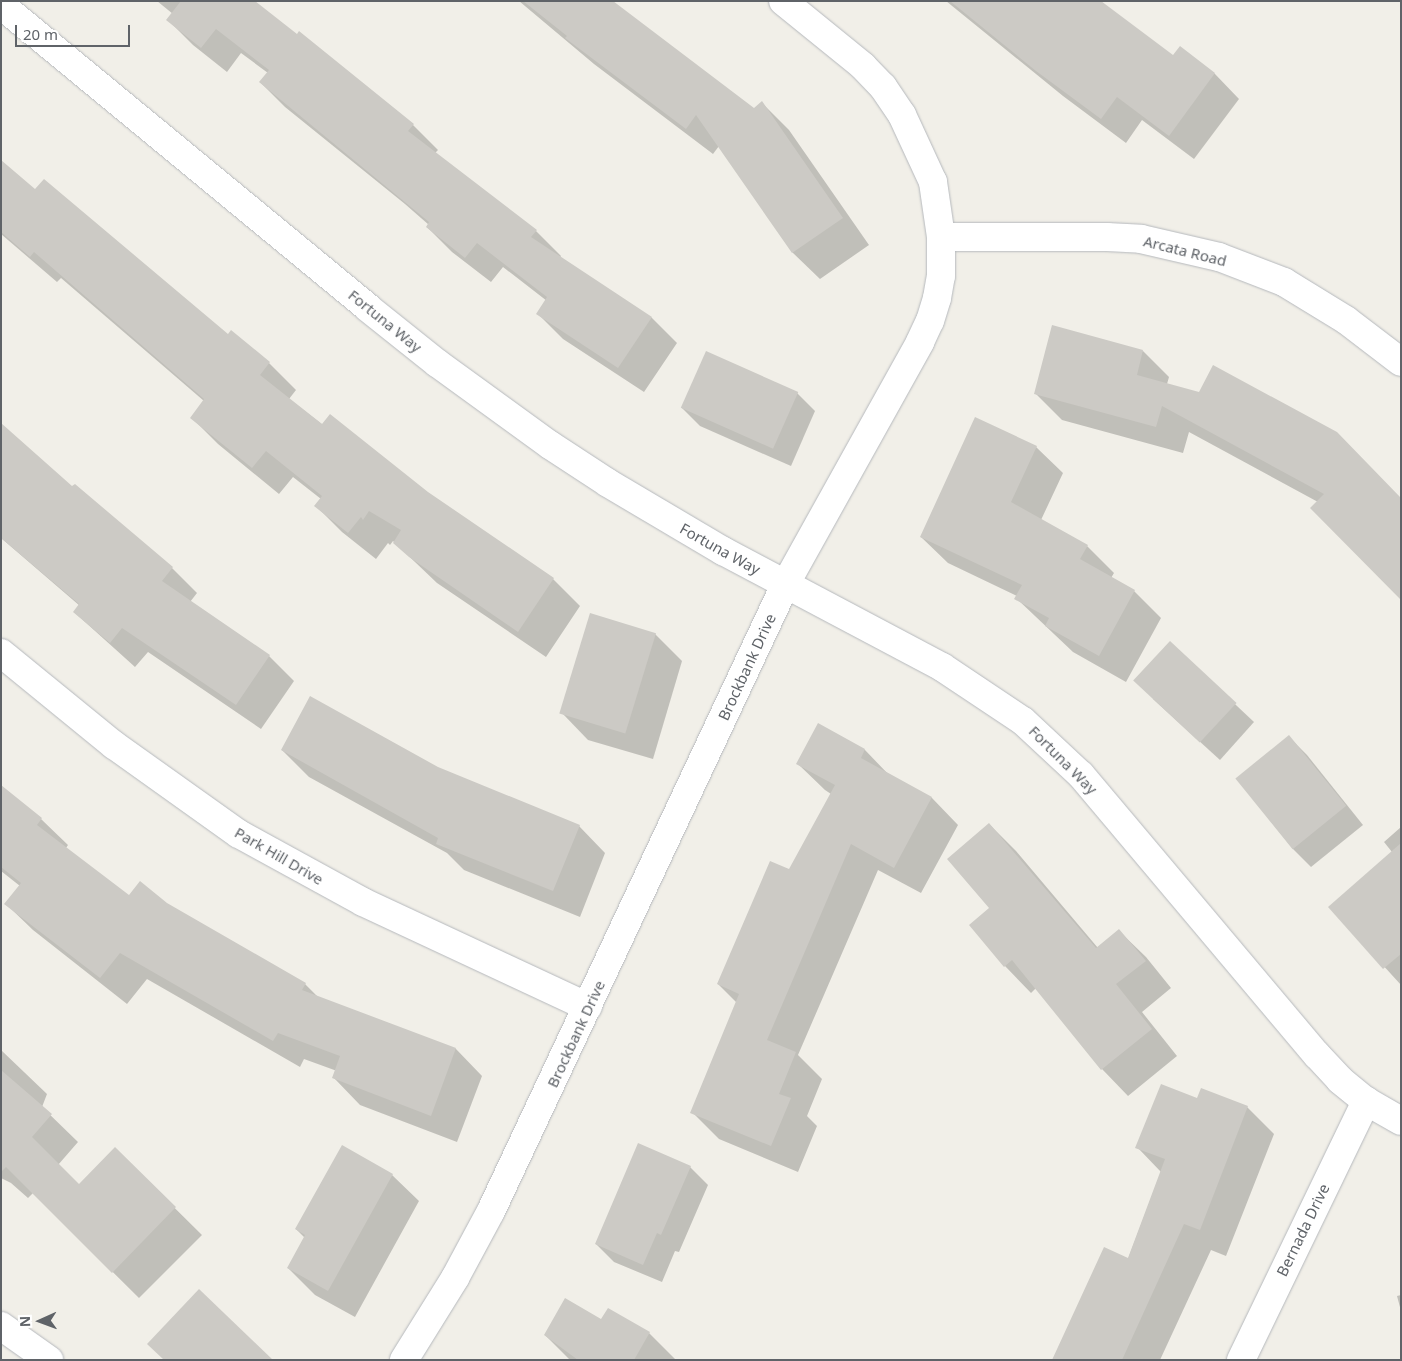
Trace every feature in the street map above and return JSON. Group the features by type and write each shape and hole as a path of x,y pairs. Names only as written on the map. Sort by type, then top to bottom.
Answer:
{"street":[{"name":"Brockbank Drive","path":"404,1360 455,1278 491,1212 785,585 930,321 941,276 942,237 933,182 906,123 883,87 840,46 782,1"},
{"name":"Fortuna Way","path":"1,5 437,363 550,445 608,483 785,585 942,667 1024,721 1087,782 1340,1080 1366,1101 1401,1121"},
{"name":"Arcata Road","path":"942,237 1132,239 1209,255 1284,282 1346,320 1401,362"},
{"name":"Park Hill Drive","path":"1,653 114,745 176,791 240,834 362,902 588,1007"},
{"name":"Bernada Drive","path":"1241,1360 1366,1101"},
{"path":"1,1326 49,1360"}],"building":[{"path":"181,1 255,1 297,34 299,31 414,124 408,131 537,230 531,237 652,317 618,368 536,314 547,297 477,243 465,258 426,227 429,222 259,82 269,70 216,29 201,48 166,20"},
{"path":"523,1 613,1 754,108 762,101 843,218 792,253 696,115 686,129 565,38 567,36"},
{"path":"950,1 1101,1 1173,55 1180,46 1215,73 1169,136 1117,97 1101,119 1036,71"},
{"path":"1,160 35,189 44,179 228,334 231,330 270,362 260,375 322,424 330,414 428,492 554,578 518,632 409,557 393,543 401,530 369,511 363,520 361,517 348,533 314,506 322,496 266,451 252,468 190,418 204,399 34,252 30,257 1,232"},
{"path":"1052,325 1143,350 1137,375 1199,392 1213,365 1337,432 1401,498 1401,600 1310,508 1324,494 1162,406 1156,427 1034,394"},
{"path":"706,351 798,392 773,449 681,408"},
{"path":"975,417 1037,446 1011,502 1088,545 1080,559 1135,590 1099,656 1045,626 1049,618 1014,599 1022,585 920,537"},
{"path":"1,423 72,486 75,484 173,567 162,581 270,655 236,705 122,628 110,643 73,612 79,604 1,538"},
{"path":"590,613 656,633 625,734 559,713"},
{"path":"1170,641 1237,703 1200,743 1133,680"},
{"path":"310,696 438,767 580,825 553,891 436,844 438,838 281,750"},
{"path":"818,723 865,749 861,758 932,797 894,868 851,844 767,1040 796,1052 779,1094 791,1098 771,1146 690,1113 739,994 717,984 770,861 789,869 835,785 796,764"},
{"path":"1289,735 1346,806 1293,849 1235,778"},
{"path":"1,785 42,818 37,825 129,895 140,881 167,903 306,983 302,990 456,1048 431,1116 332,1078 340,1056 278,1033 273,1041 120,953 100,978 4,904 21,883 1,867"},
{"path":"989,823 1096,948 1119,929 1146,961 1116,984 1152,1029 1101,1070 1012,960 1004,967 969,925 989,908 947,859"},
{"path":"1401,843 1401,954 1383,969 1328,907"},
{"path":"1,1070 52,1114 32,1137 79,1184 115,1147 176,1207 112,1273 6,1167 1,1172"},
{"path":"1161,1084 1197,1098 1201,1088 1248,1106 1200,1230 1184,1224 1122,1360 1052,1360 1104,1247 1128,1258 1165,1159 1135,1148"},
{"path":"638,1143 691,1166 661,1235 657,1233 643,1265 595,1244"},
{"path":"342,1145 393,1174 328,1291 287,1268 305,1235 295,1229"},
{"path":"199,1289 273,1360 164,1360 147,1344"},
{"path":"565,1298 601,1319 608,1308 650,1332 634,1360 578,1360 544,1335"}]}
